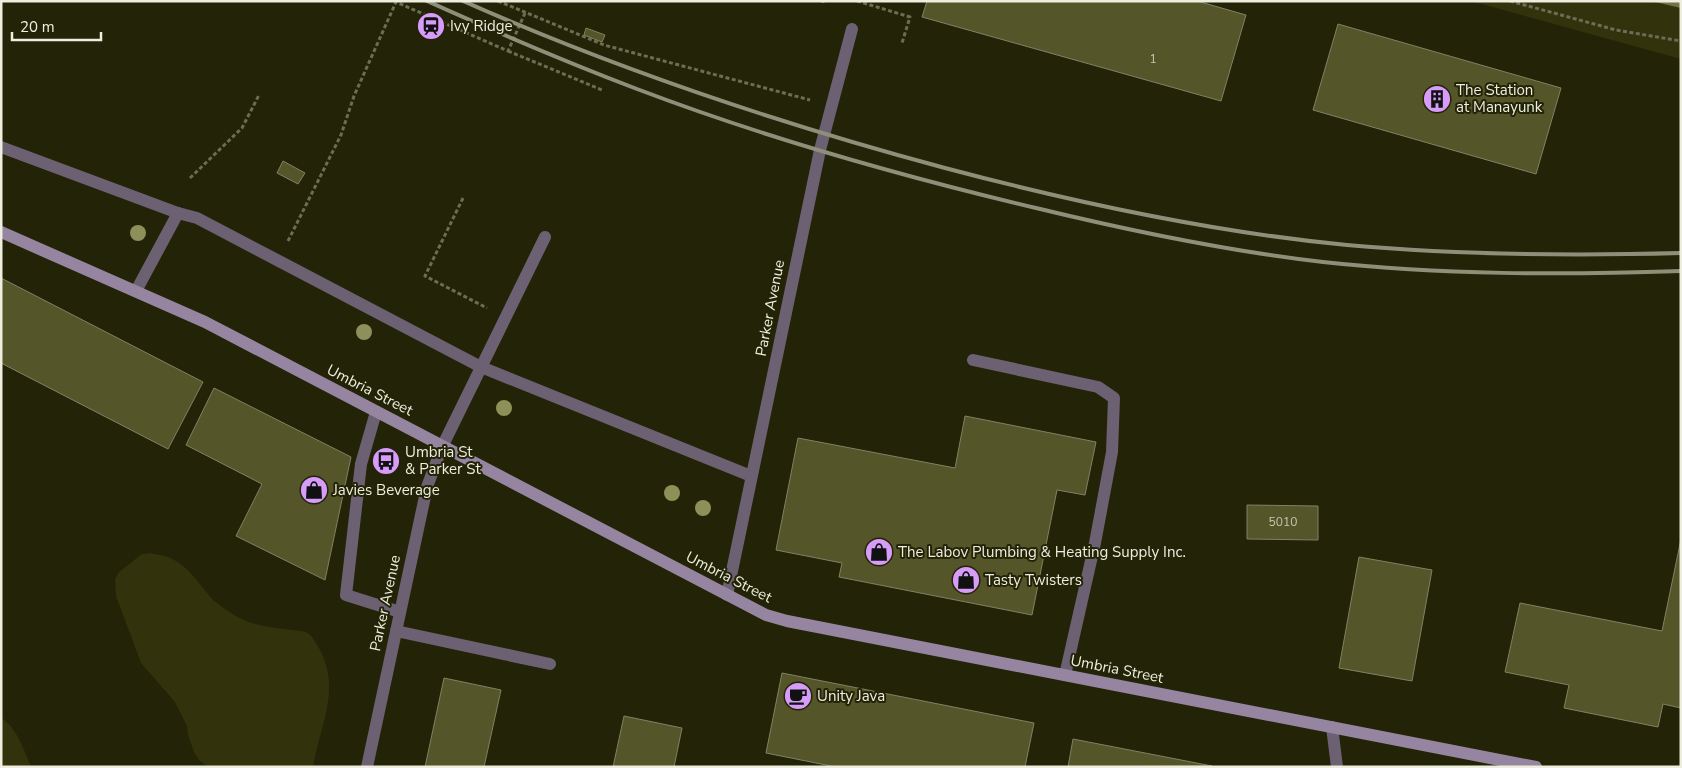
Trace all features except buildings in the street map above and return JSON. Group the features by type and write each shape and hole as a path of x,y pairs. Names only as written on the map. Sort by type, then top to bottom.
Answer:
{"main road":[{"name":"Umbria Street","path":"1,232 205,322 766,615 787,621 1536,767"}],"street":[{"name":"Parker Avenue","path":"727,595 820,150 852,28"},
{"path":"1,147 178,213 197,218 481,366 751,476"},
{"path":"136,291 178,213"},
{"name":"Parker Avenue","path":"367,767 427,487 442,447 545,237"},
{"path":"973,360 1098,387 1114,398 1110,461 1093,552 1065,675"},
{"path":"376,412 361,464 346,595 400,612"},
{"path":"396,631 550,664"},
{"path":"1332,727 1337,767"}],"path":[{"path":"498,1 604,45 810,100"},
{"path":"857,1 910,17 902,43"},
{"path":"1510,1 1616,30 1681,41"},
{"path":"292,233 341,136 354,96 395,2 602,90"},
{"path":"508,51 525,13"},
{"path":"190,178 242,128 259,95"},
{"path":"464,198 425,276 506,318"}],"shaded area":[{"path":"1471,1 1681,1 1681,59"},
{"path":"1651,1 1681,1 1681,8"},
{"path":"151,553 168,557 182,565 212,599 236,616 254,624 304,632 313,638 325,660 329,691 313,767 208,767 199,760 188,735 187,726 175,702 141,663 116,596 115,579 119,572 142,554"},
{"path":"1,718 16,733 31,767 1,767"}],"railway":[{"path":"427,1 584,68 735,124 834,155 935,183 1107,225 1251,252 1368,266 1502,273 1681,271"},
{"path":"463,1 641,73 822,133 945,168 1044,193 1144,215 1296,239 1430,251 1514,254 1681,253"}],"place":[{"name":"Ivy Ridge","path":"431,26"},
{"name":"The Station at Manayunk","path":"1437,99"},
{"name":"Umbria St & Parker St","path":"386,461"},
{"name":"Javies Beverage","path":"314,490"},
{"name":"The Labov Plumbing & Heating Supply Inc.","path":"879,552"},
{"name":"Tasty Twisters","path":"966,580"},
{"name":"Unity Java","path":"798,696"}]}
